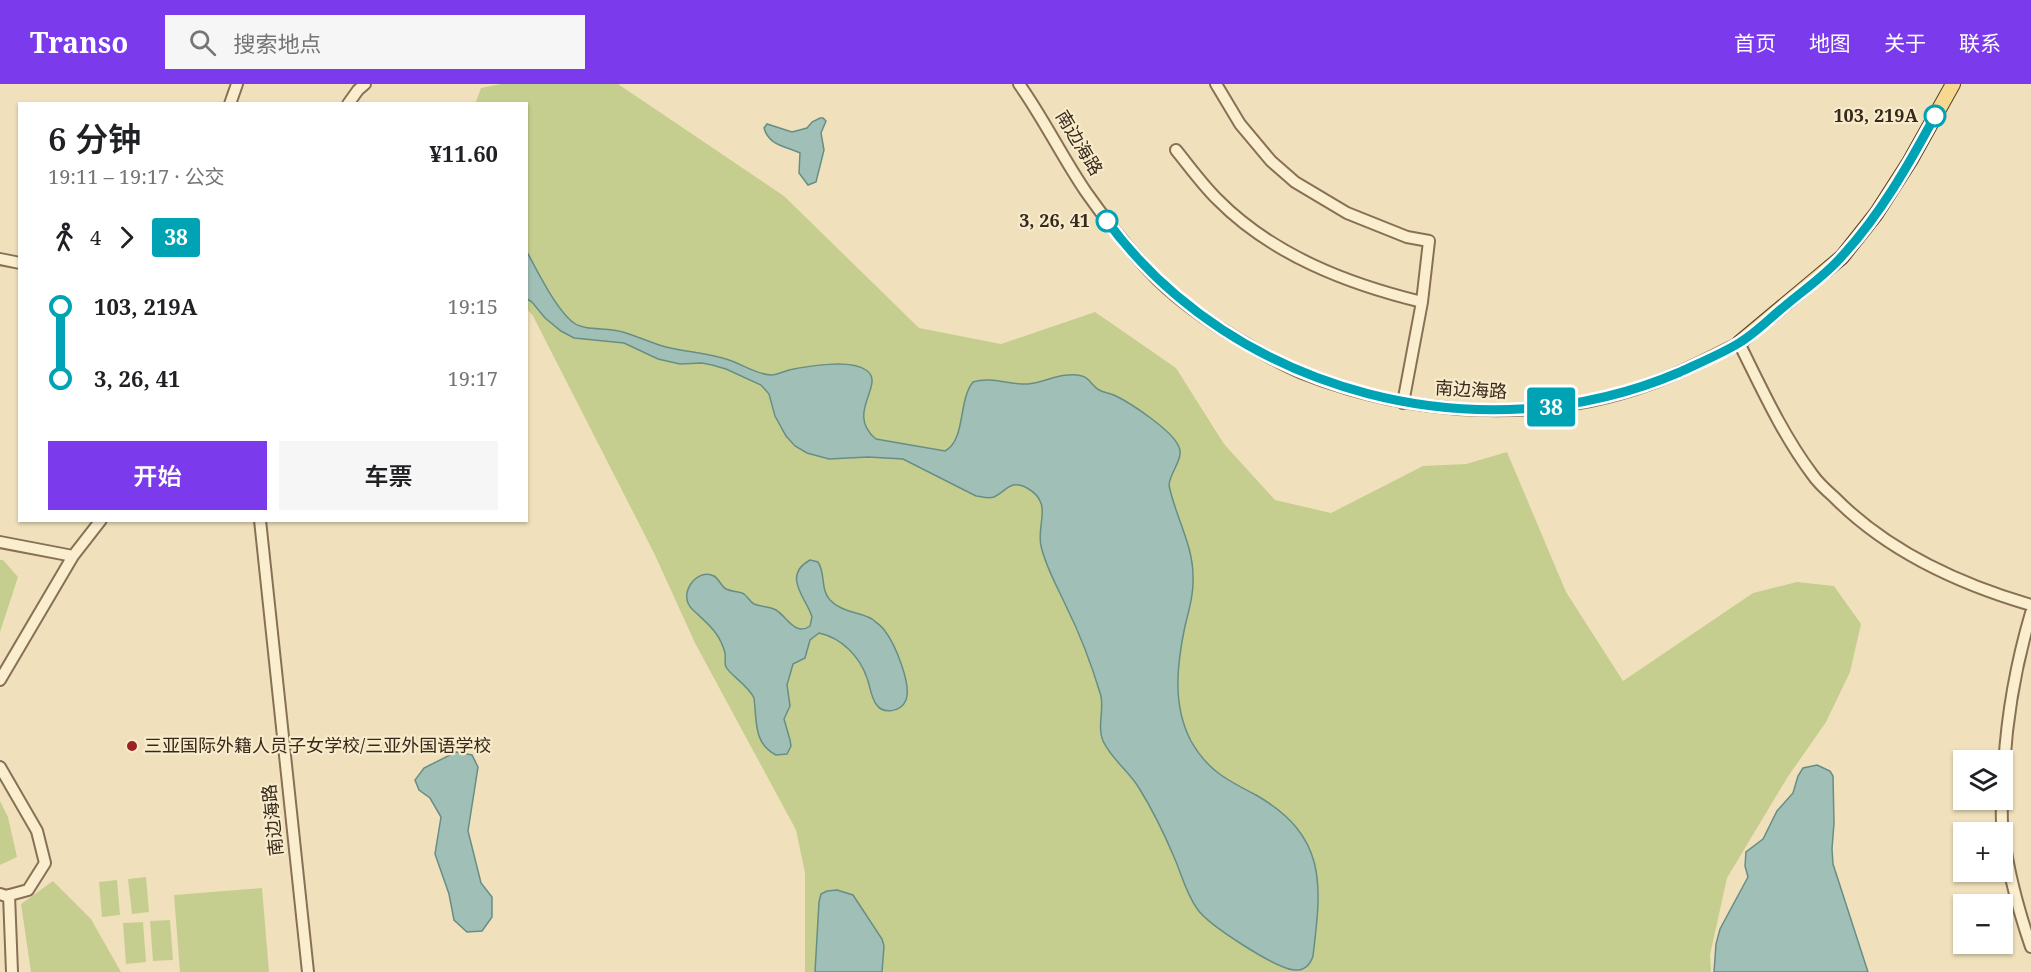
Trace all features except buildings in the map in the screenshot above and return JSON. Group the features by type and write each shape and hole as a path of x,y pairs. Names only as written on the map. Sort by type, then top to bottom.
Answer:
{"main road":[{"name":"南边海路","path":"1739,343 1842,256 1882,205 1910,161 1953,84"}],"street":[{"path":"231,102 237,84"},
{"path":"349,102 365,84"},
{"name":"南边海路","path":"1019,84 1039,111 1085,190 1116,232 1159,280 1206,320 1300,372 1342,387 1403,403 1451,408 1513,410 1555,407 1606,397 1652,384 1739,343"},
{"path":"1216,84 1240,124 1271,161 1295,182 1347,213 1407,237 1429,241 1422,302 1403,403"},
{"path":"1176,150 1218,200 1255,230 1292,255 1351,281 1422,302"},
{"path":"0,259 18,263"},
{"path":"1739,343 1786,436 1813,476 1851,515 1902,551 1959,581 2031,606"},
{"path":"0,680 73,556 99,522"},
{"name":"南边海路","path":"260,522 308,972"},
{"path":"0,542 73,556"},
{"path":"2031,613 2020,652 2006,734 2002,820 2016,905 2031,947"},
{"path":"0,767 37,831 45,863 28,890 5,894 12,972"}],"green space":[{"path":"501,84 618,84 784,196 919,328 1001,344 1095,312 1176,368 1224,444 1275,500 1331,513 1423,466 1466,464 1507,452 1566,592 1623,681 1753,593 1797,582 1834,586 1861,624 1850,672 1826,722 1787,778 1727,878 1710,955 1711,972 805,972 805,873 796,830 695,643 654,553 528,310 528,102 476,102 481,88"},
{"path":"0,560 3,560 18,577 0,632"},
{"path":"0,801 8,817 17,857 0,865"},
{"path":"146,877 149,912 132,914 128,879"},
{"path":"117,880 120,915 102,917 99,882"},
{"path":"53,881 91,919 121,972 31,972 21,904"},
{"path":"262,888 269,972 180,972 174,895"},
{"path":"170,920 173,960 153,961 150,921"},
{"path":"143,922 146,962 126,964 123,923"}],"water":[{"path":"820,118 826,121 821,133 824,150 816,182 808,185 799,173 800,153 774,142 766,134 764,128 767,124 792,132 807,128"},
{"path":"528,254 554,300 567,317 579,325 623,332 666,347 721,358 766,375 817,365 840,364 859,367 871,376 872,383 864,409 864,419 867,429 876,439 945,451 952,446 956,438 965,399 973,382 993,380 1028,384 1069,375 1085,377 1099,390 1116,396 1161,426 1179,447 1180,456 1169,485 1187,541 1193,576 1192,595 1178,670 1181,713 1191,741 1204,760 1219,774 1279,811 1296,827 1308,845 1318,884 1318,906 1313,956 1308,965 1301,970 1294,970 1273,962 1215,926 1194,904 1149,804 1103,741 1101,696 1081,639 1043,554 1040,538 1042,507 1035,494 1027,488 1013,485 994,497 976,496 903,459 868,457 829,459 807,453 795,446 786,436 775,416 769,394 761,385 712,365 680,364 658,359 624,343 574,338 545,318 528,300"},
{"path":"810,560 818,562 825,591 834,604 872,619 884,629 902,665 907,685 906,700 904,704 892,711 879,707 873,698 864,670 855,656 835,639 819,633 810,640 805,658 793,664 787,685 790,706 784,719 791,746 787,754 776,755 763,744 760,738 754,698 726,667 723,646 712,629 688,604 688,590 695,579 701,575 714,576 726,589 744,594 754,604 776,610 794,627 804,629 810,626 812,617 798,588 797,573"},
{"path":"456,752 472,755 478,767 468,831 481,883 492,897 492,917 482,931 467,932 454,920 449,894 435,854 441,817 430,798 419,790 415,780 424,768"},
{"path":"1817,765 1830,771 1833,776 1833,864 1868,972 1714,972 1716,944 1720,929 1748,877 1745,866 1746,852 1763,839 1777,811 1793,793 1803,768"},
{"path":"837,890 853,895 882,939 884,946 882,972 815,972 821,894"}],"bus line":[{"name":"38","path":"1107,221 1159,280 1206,320 1300,372 1342,387 1403,403 1451,408 1513,410 1555,407 1606,397 1652,384 1739,343 1842,256 1876,214 1935,116"}],"place":[{"name":"103, 219A","path":"1935,116"},
{"name":"3, 26, 41","path":"1107,221"},
{"name":"三亚国际外籍人员子女学校/三亚外国语学校","path":"132,746"}]}
